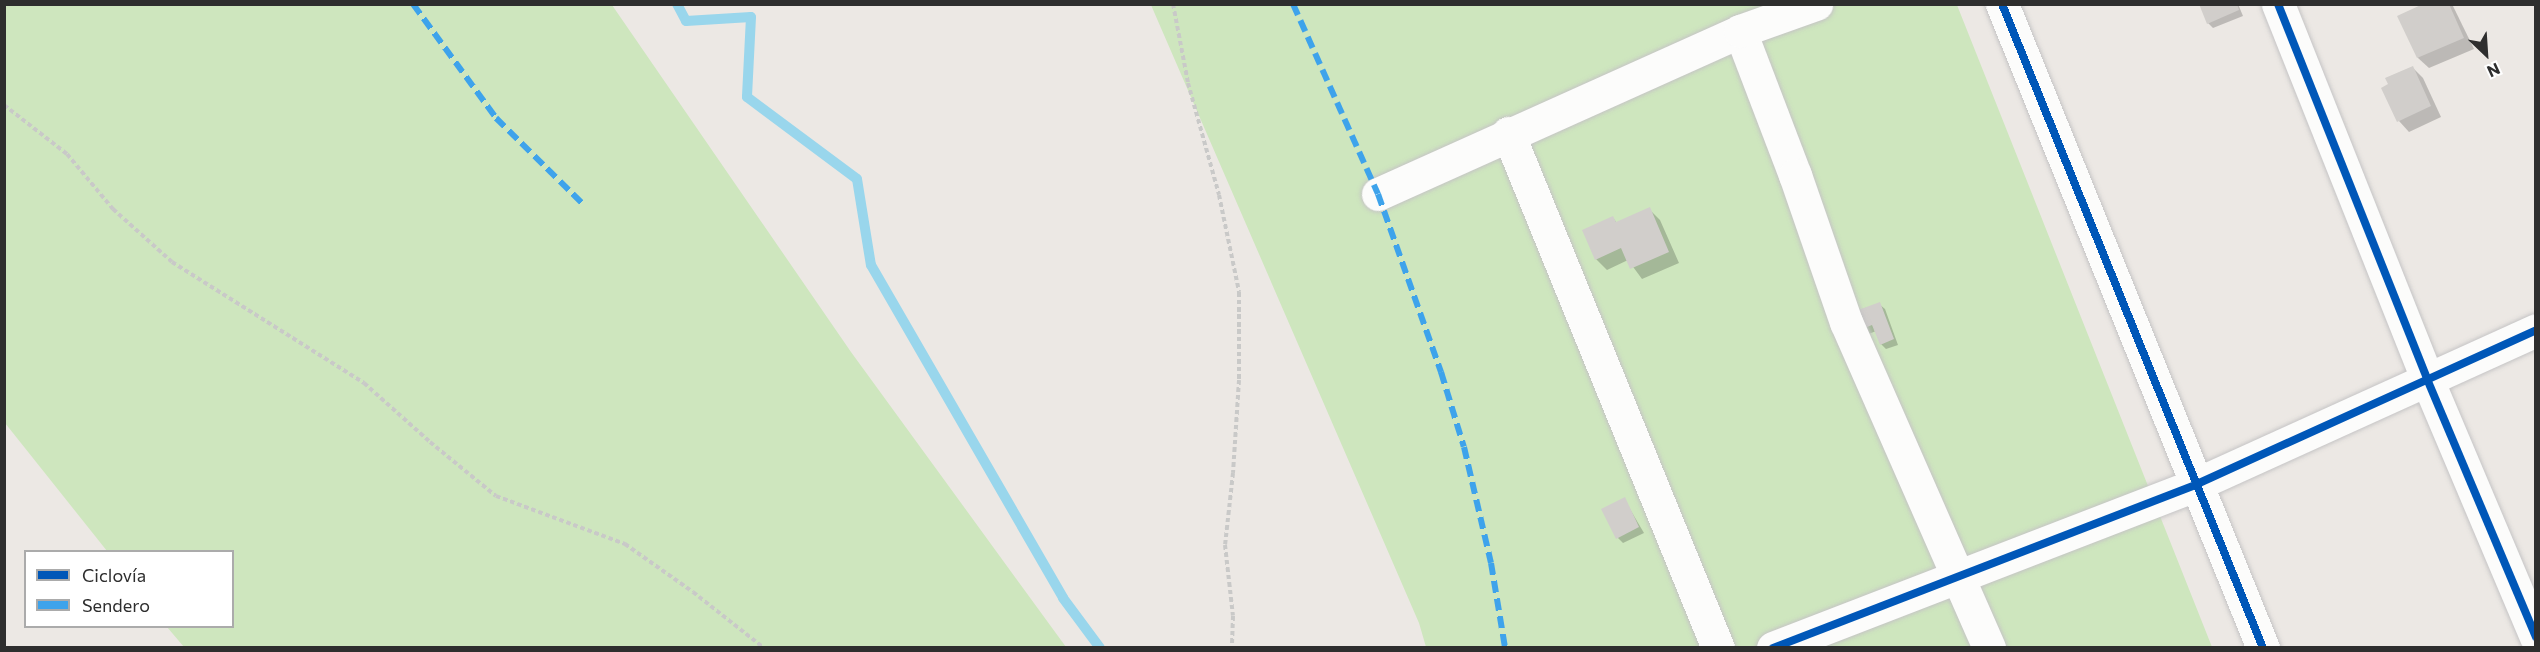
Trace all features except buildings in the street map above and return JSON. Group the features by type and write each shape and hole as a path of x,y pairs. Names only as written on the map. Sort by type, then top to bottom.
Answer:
{"street":[{"path":"1378,194 1508,133 1740,31 1816,4"},
{"path":"2002,4 2263,648"},
{"path":"2278,4 2427,380 2535,637"},
{"path":"1740,31 1795,175 1846,322 1989,648"},
{"path":"1508,133 1718,648"},
{"path":"1773,648 2197,484 2535,330"}],"path":[{"path":"1173,4 1188,83 1219,195 1239,292 1238,392 1225,545 1233,616 1232,648"},
{"path":"4,105 67,154 113,209 172,262 364,383 430,442 496,496 625,544 693,592 764,648"}],"green space":[{"path":"5,4 612,5 851,352 1066,647 184,647 168,628 234,628 234,550 106,550 5,423"},
{"path":"1151,5 1957,5 2212,647 1426,647 1419,623"}],"waterway":[{"path":"677,4 686,21 751,17 747,97 857,179 871,265 1063,598 1100,648"}],"marked path":[{"path":"413,4 496,118 585,206"},
{"path":"1293,4 1378,194 1441,372 1464,447 1491,563 1505,648"}],"cycle path":[{"path":"2002,4 2263,648"},
{"path":"2278,4 2427,379 2536,637"},
{"path":"1773,648 2197,484 2536,330"}]}
